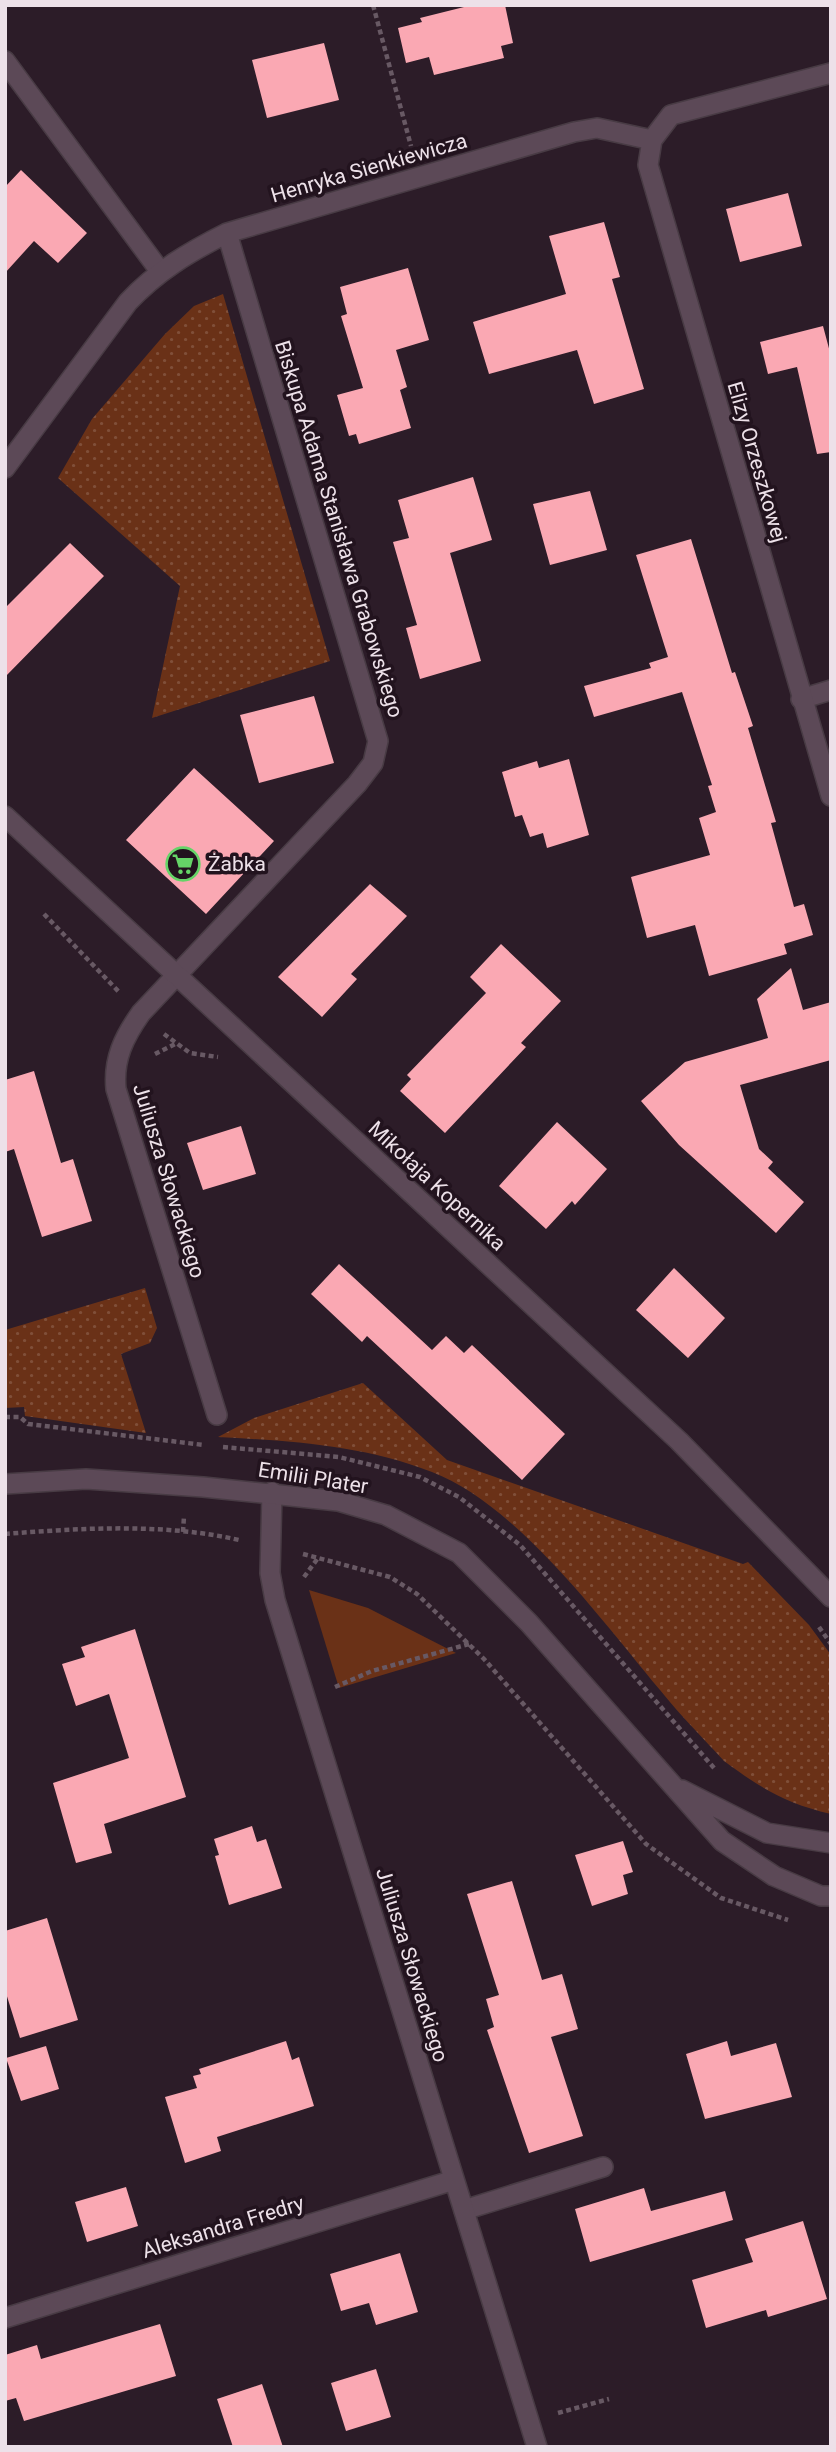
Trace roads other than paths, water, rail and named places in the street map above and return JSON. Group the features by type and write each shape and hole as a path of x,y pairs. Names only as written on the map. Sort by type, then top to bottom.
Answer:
{"street":[{"path":"5,61 160,271"},
{"path":"652,140 671,116 831,73"},
{"name":"Henryka Sienkiewicza","path":"5,468 128,302 160,271 227,233 586,130 597,128 652,140"},
{"name":"Elizy Orzeszkowej","path":"652,140 648,165 651,178 831,796"},
{"name":"Biskupa Adama Stanisława Grabowskiego","path":"176,975 357,784 373,763 378,741 227,233"},
{"path":"802,699 831,690"},
{"name":"Mikołaja Kopernika","path":"5,816 679,1441 831,1597"},
{"name":"Juliusza Słowackiego","path":"176,975 126,1034 114,1073 116,1089 217,1415"},
{"name":"Emilii Plater","path":"5,1484 86,1479 272,1492 338,1501 386,1515 459,1553 529,1623 722,1841 774,1876 821,1896 831,1896"},
{"name":"Juliusza Słowackiego","path":"272,1492 270,1573 275,1600 537,2447"},
{"name":"Emilii Plater","path":"669,1783 767,1833 831,1843"},
{"path":"464,2210 603,2167"},
{"name":"Aleksandra Fredry","path":"5,2318 454,2180"}],"place":[{"name":"Żabka","path":"183,864"}]}
